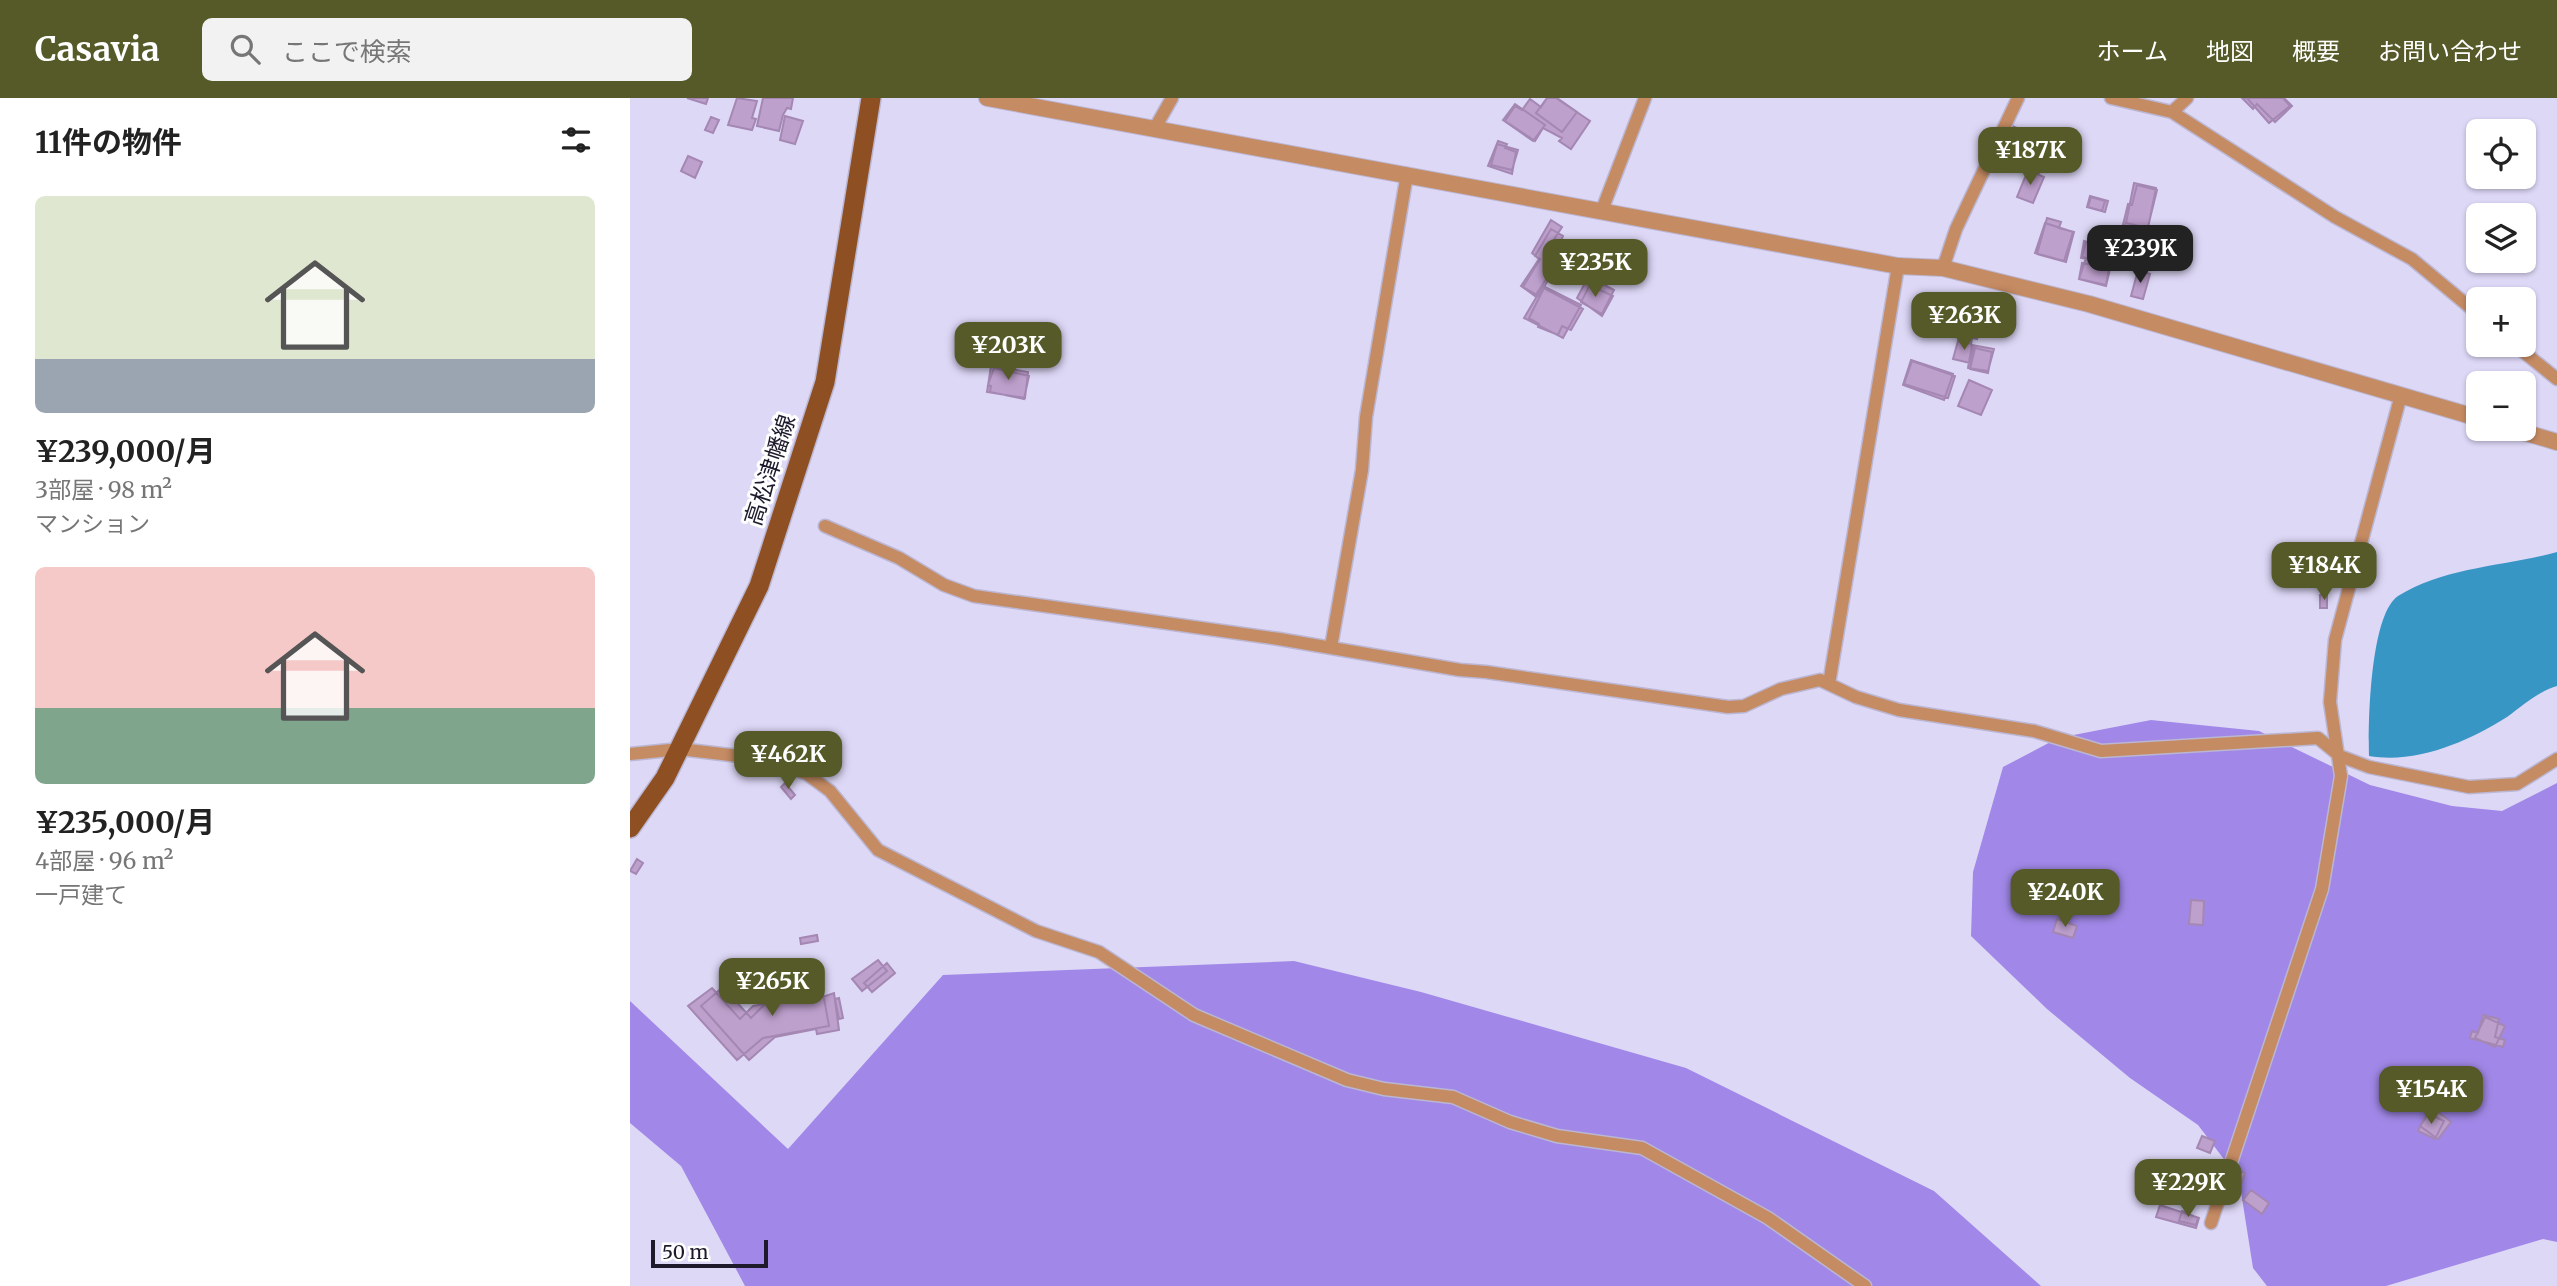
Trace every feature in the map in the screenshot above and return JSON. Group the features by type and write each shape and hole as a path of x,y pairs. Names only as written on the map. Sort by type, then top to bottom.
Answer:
{"main road":[{"name":"高松津幡線","path":"630,828 665,778 759,586 825,382 871,98"}],"street":[{"path":"987,98 1027,102 1898,266 1943,268 2089,304 2466,414"},
{"path":"1155,128 1172,98"},
{"path":"1602,210 1645,98"},
{"path":"1943,268 1956,229 2018,98"},
{"path":"2111,98 2172,112 2335,217 2412,259 2466,304"},
{"path":"2172,112 2187,98"},
{"path":"1331,647 1362,470 1366,417 1407,174"},
{"path":"1829,684 1898,266"},
{"path":"2530,357 2557,379"},
{"path":"2211,1223 2322,889 2341,776 2330,702 2335,640 2400,395"},
{"path":"2536,436 2557,442"},
{"path":"825,526 899,558 944,585 974,596 1331,647 1460,670 1728,707 1744,706 1798,683 1820,680 1856,697 1899,710 2034,731 2101,751 2318,737 2340,756 2369,767 2469,787 2517,784 2557,759"},
{"path":"630,754 680,749 771,760 807,774 830,791 878,850 1036,931 1099,952 1194,1015 1253,1043 1347,1080 1384,1089 1453,1097 1510,1122 1556,1136 1642,1149 1768,1218 1865,1286"}],"shaded area":[{"path":"2151,720 2259,731 2370,785 2452,806 2502,811 2557,783 2557,1242 2543,1239 2386,1286 2267,1286 2253,1268 2239,1179 2198,1125 2130,1078 2047,1009 1971,936 1973,872 2003,767 2058,738"},
{"path":"1294,961 1421,992 1686,1068 1934,1191 2041,1286 745,1286 681,1166 630,1123 630,1001 788,1149 943,975"}],"water":[{"path":"2557,552 2557,686 2537,695 2492,726 2441,749 2405,757 2369,756 2370,696 2376,647 2389,607 2398,596 2416,586 2455,573"}],"building":[{"path":"687,98 708,98 706,104"},
{"path":"737,98 757,101 752,130 728,125"},
{"path":"763,98 793,98 791,109 787,108 783,115 779,131 757,126"},
{"path":"1547,98 1557,98 1577,112 1562,132 1536,113"},
{"path":"1547,98 1556,98 1590,121 1571,149 1559,141 1562,138 1543,128 1535,141 1505,121 1515,106 1522,110 1530,99 1541,107"},
{"path":"2242,98 2284,98 2292,106 2275,122 2257,104 2253,109"},
{"path":"2247,98 2283,98 2290,106 2269,123"},
{"path":"1515,104 1545,125 1533,141 1503,120"},
{"path":"785,116 803,121 795,144 780,140"},
{"path":"711,117 719,120 713,133 705,130"},
{"path":"2010,125 2051,143 2038,172 1997,153"},
{"path":"2012,126 2052,144 2039,173 1999,155"},
{"path":"1498,141 1507,144 1505,148 1516,152 1512,174 1488,166"},
{"path":"1497,144 1518,150 1512,170 1491,165"},
{"path":"688,156 702,162 695,178 681,171"},
{"path":"2028,170 2044,177 2033,203 2017,197"},
{"path":"2134,183 2156,188 2148,228 2126,223"},
{"path":"2137,185 2157,190 2144,243 2120,237 2128,204 2132,205"},
{"path":"2090,196 2108,201 2105,212 2087,207"},
{"path":"2091,197 2105,201 2102,211 2088,207"},
{"path":"2047,218 2061,222 2059,228 2074,232 2066,262 2037,254"},
{"path":"1551,220 1562,227 1553,241 1560,245 1550,264 1554,267 1535,296 1521,286 1539,259 1532,253"},
{"path":"2045,223 2073,232 2064,261 2035,253"},
{"path":"2123,225 2147,230 2144,243 2120,238"},
{"path":"1551,229 1563,236 1553,261 1558,263 1554,269 1558,271 1554,277 1551,275 1539,296 1523,287 1540,259 1535,256"},
{"path":"2093,233 2112,237 2106,259 2112,260 2106,286 2079,279 2086,258 2082,257 2086,242 2090,243"},
{"path":"2094,234 2110,238 2103,268 2109,269 2106,285 2079,279 2082,263 2088,264 2089,259 2081,258 2084,241 2092,243"},
{"path":"2121,248 2135,252 2130,269 2115,264"},
{"path":"2120,249 2135,253 2131,267 2116,264"},
{"path":"2138,270 2150,274 2143,299 2131,296"},
{"path":"1593,279 1614,290 1602,314 1581,302"},
{"path":"1585,283 1613,296 1602,316 1577,298"},
{"path":"1543,286 1581,305 1563,338 1524,318"},
{"path":"1544,288 1583,309 1571,330 1562,326 1558,335 1538,327 1539,324 1529,318"},
{"path":"1965,302 1983,305 1978,337 1958,334"},
{"path":"1966,307 1984,309 1977,339 1972,338 1971,344 1958,341"},
{"path":"1958,341 1971,344 1973,348 1970,363 1953,359"},
{"path":"1972,345 1994,349 1988,371 1968,368"},
{"path":"1975,348 1992,352 1988,373 1970,369"},
{"path":"1911,360 1953,374 1944,400 1903,385"},
{"path":"1912,361 1955,376 1948,398 1904,384"},
{"path":"991,366 1028,372 1025,398 987,392"},
{"path":"994,368 1029,376 1024,399 990,392 991,386 988,385"},
{"path":"1969,380 1992,390 1981,415 1958,406"},
{"path":"2320,595 2327,595 2327,608 2320,608"},
{"path":"785,783 795,795 791,799 781,787"},
{"path":"637,859 643,863 636,874 630,871"},
{"path":"2191,900 2204,901 2203,925 2189,924"},
{"path":"2057,919 2077,926 2073,938 2053,932"},
{"path":"817,935 818,941 801,944 800,938"},
{"path":"878,960 887,971 862,991 852,979"},
{"path":"887,963 895,973 872,992 864,983"},
{"path":"723,987 751,1018 764,1005 765,997 779,994 780,998 812,991 814,1000 834,993 839,1030 817,1034 816,1029 775,1037 749,1060 701,1006"},
{"path":"712,988 740,1019 753,1006 823,993 829,1026 763,1038 737,1060 688,1006"},
{"path":"839,998 843,1018 839,1019 835,999"},
{"path":"2483,1015 2499,1019 2495,1037 2505,1040 2503,1047 2470,1038 2472,1031 2478,1033"},
{"path":"2485,1017 2505,1026 2495,1047 2475,1038"},
{"path":"2433,1108 2451,1122 2438,1139 2420,1126"},
{"path":"2427,1113 2444,1121 2435,1139 2418,1131"},
{"path":"2202,1136 2215,1141 2210,1153 2197,1148"},
{"path":"2234,1169 2245,1173 2241,1184 2230,1180"},
{"path":"2251,1190 2269,1203 2262,1214 2243,1200"},
{"path":"2160,1205 2199,1218 2196,1228 2156,1217"},
{"path":"2182,1211 2198,1218 2196,1225 2179,1221"}]}
